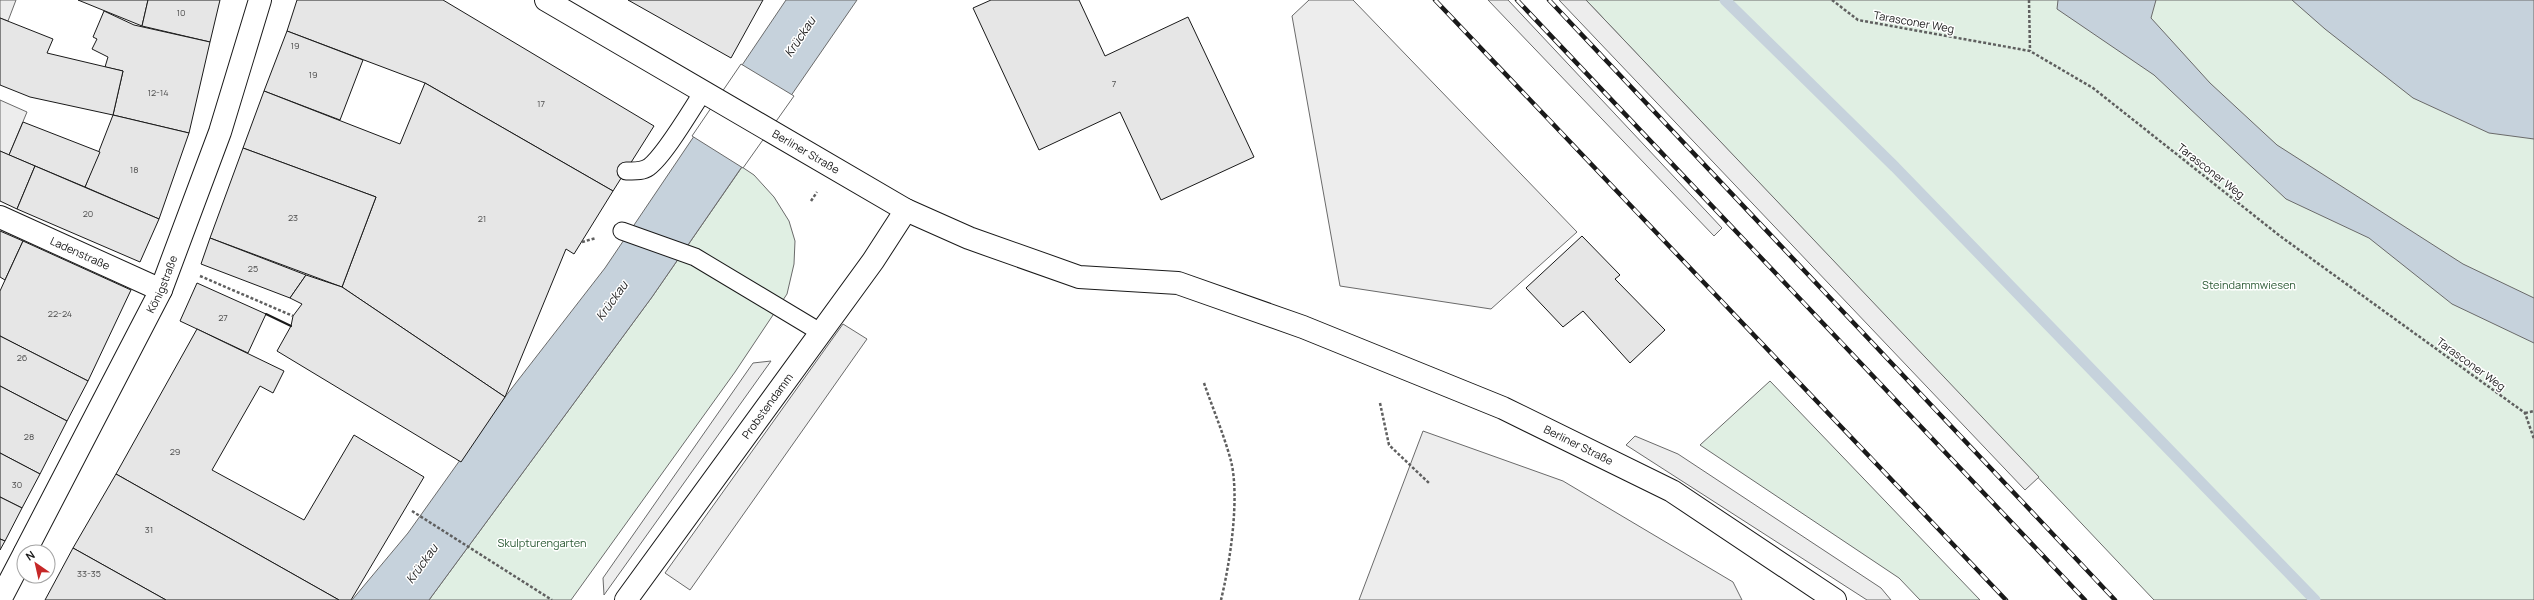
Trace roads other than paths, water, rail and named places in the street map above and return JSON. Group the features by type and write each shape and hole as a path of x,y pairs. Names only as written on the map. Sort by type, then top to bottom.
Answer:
{"main road":[{"name":"Königstraße","path":"29,544 161,290 220,132 260,0"},
{"name":"Berliner Straße","path":"546,0 782,136 906,210 969,238 1079,277 1178,283 1303,327 1503,408 1666,487 1835,600"},
{"name":"Probstendamm","path":"626,600 873,261 906,210"},
{"name":"Ladenstraße","path":"0,217 161,290"},
{"name":"Königstraße","path":"0,600 16,569"}],"lane":[{"path":"626,170 637,172 650,166 673,138 697,88"},
{"path":"622,231 696,257 820,332"}],"water":[{"name":"Krückau","path":"786,0 857,0 652,297 429,600 352,600 408,533 505,397 605,268"},
{"path":"2058,0 2156,0 2151,18 2210,83 2277,145 2463,264 2534,298 2534,343 2452,304 2369,238 2286,199 2154,75 2057,9"},
{"path":"2292,0 2534,0 2534,139 2489,133 2413,98 2325,29"}],"waterway":[{"path":"1725,0 1895,167 2315,600"}],"railway":[{"path":"1435,0 2006,600"},
{"path":"1517,0 2085,600"},
{"path":"1549,0 2115,600"}],"park label":[{"name":"Steindammwiesen","path":"2249,285"},
{"name":"Skulpturengarten","path":"542,543"}]}
